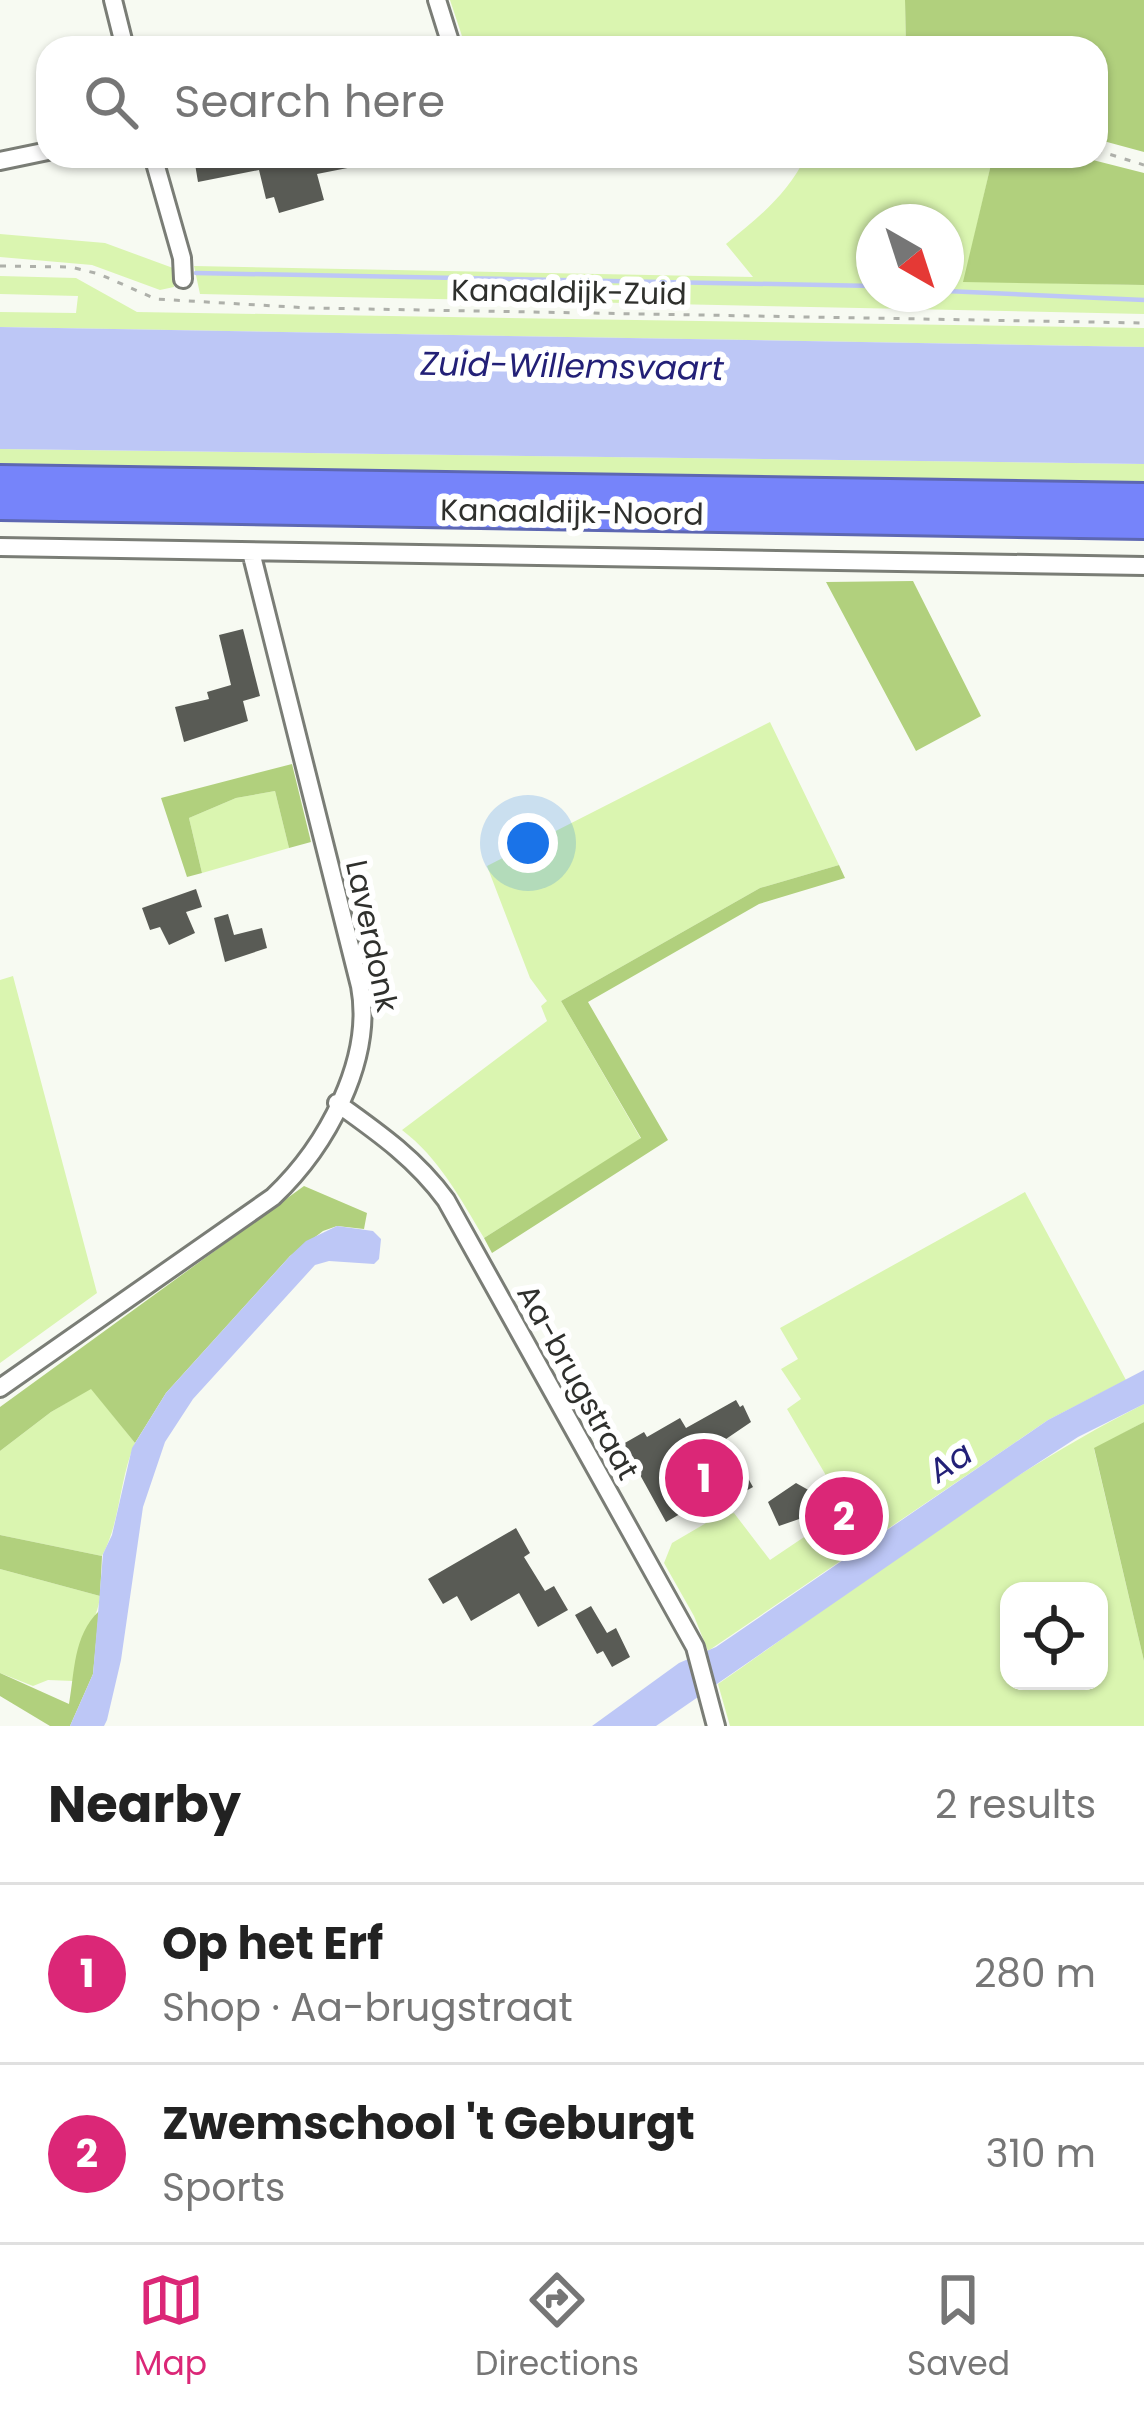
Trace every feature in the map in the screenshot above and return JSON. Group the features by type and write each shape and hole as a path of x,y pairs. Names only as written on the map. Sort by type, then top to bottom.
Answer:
{"highway":[{"name":"Kanaaldijk-Noord","path":"0,481 1144,499"},
{"name":"Kanaaldijk-Noord","path":"0,504 1144,523"}],"street":[{"path":"112,0 122,36"},
{"path":"437,0 448,36"},
{"path":"0,161 36,154"},
{"path":"157,168 182,258 183,279"},
{"name":"Kanaaldijk-Noord","path":"0,547 1144,566"},
{"name":"Laverdonk","path":"0,1388 273,1198 308,1160 358,1054 365,1029 364,1007 251,552"},
{"name":"Aa-brugstraat","path":"337,1103 399,1147 446,1200 695,1647 716,1726"}],"path":[{"path":"1108,154 1144,165"},
{"name":"Kanaaldijk-Zuid","path":"0,266 71,267 156,298 310,308 1144,323"}],"green space":[{"path":"450,0 905,0 906,36 462,36"},
{"path":"905,0 1144,0 1144,152 1108,142 1108,36 906,36"},
{"path":"1108,164 1144,173 1144,285 964,282 990,168 1108,168"},
{"path":"799,168 990,168 964,281 964,204 856,204 856,308 200,294 194,266 753,277 726,244 771,204"},
{"path":"0,234 105,243 173,268 174,287 160,290 92,265 0,257"},
{"path":"0,276 76,278 137,312 1144,328 1144,347 0,327 0,312 76,313 78,296 0,294"},
{"path":"964,281 1144,285 1144,314 964,310"},
{"path":"0,449 1144,464 1144,486 0,466"},
{"path":"913,581 981,716 916,751 826,582"},
{"path":"770,722 839,865 760,888 561,1001 641,1139 484,1238 438,1166 402,1130 547,1021 541,1006 547,1001 530,978 487,866"},
{"path":"292,764 311,842 289,848 275,791 236,798 189,818 202,873 187,877 161,798"},
{"path":"275,791 289,848 202,873 189,818 236,798"},
{"path":"839,865 845,878 759,904 588,1002 668,1140 492,1253 484,1238 641,1138 561,1001 760,888"},
{"path":"13,976 97,1293 0,1363 0,980"},
{"path":"304,1186 367,1213 364,1229 337,1226 323,1231 290,1256 166,1393 135,1443 91,1389 0,1451 0,1407"},
{"path":"1025,1192 1126,1380 1048,1420 708,1651 664,1563 672,1543 713,1519 734,1513 770,1560 816,1529 814,1525 841,1501 787,1409 801,1399 781,1369 798,1359 780,1328"},
{"path":"91,1388 135,1443 102,1556 0,1535 0,1451"},
{"path":"1144,1404 1144,1422 1094,1449 1144,1661 1144,1726 730,1726 718,1684 1033,1466"},
{"path":"1144,1422 1144,1661 1094,1448"},
{"path":"0,1535 102,1556 100,1596 0,1569"},
{"path":"0,1569 100,1596 73,1681 48,1680 33,1686 0,1673"},
{"path":"99,1611 93,1674 70,1726 50,1726 0,1696 0,1673 69,1704 80,1643"}],"water":[{"name":"Zuid-Willemsvaart","path":"0,327 1144,347 1144,464 0,449"},
{"path":"337,1226 373,1231 381,1239 379,1259 374,1264 329,1261 315,1265 193,1399 165,1442 143,1507 121,1660 107,1720 104,1726 70,1726 93,1674 103,1554 112,1535 132,1448 166,1393 290,1256 306,1241"},
{"path":"1144,1370 1144,1404 1078,1437 1021,1474 656,1726 592,1726 679,1663 716,1647 1048,1420"}],"building":[{"path":"196,168 348,168 317,174 324,200 279,213 274,197 266,199 259,170 198,182"},
{"path":"243,629 260,696 243,701 248,721 184,742 175,707 209,699 207,692 231,685 219,635"},
{"path":"196,889 202,907 186,912 195,933 169,945 160,927 150,930 142,908"},
{"path":"228,914 234,935 262,928 267,948 225,962 214,918"},
{"path":"736,1400 751,1422 726,1439 753,1487 737,1496 731,1485 666,1522 623,1444 680,1418 686,1428"},
{"path":"796,1483 812,1492 805,1517 779,1526 768,1502"},
{"path":"869,1487 879,1502 819,1544 814,1536 816,1519 830,1509 833,1513"},
{"path":"516,1528 530,1553 524,1557 545,1591 554,1586 568,1610 538,1627 519,1593 471,1621 457,1596 443,1604 428,1579"},
{"path":"591,1606 607,1633 616,1628 630,1657 612,1667 603,1651 597,1654 575,1615"}],"waterway":[{"path":"196,273 856,286"},
{"path":"964,292 1144,300"}],"place":[{"name":"Op het Erf","path":"704,1478"},
{"name":"Zwemschool 't Geburgt","path":"844,1516"}],"water label":[{"name":"Aa","path":"950,1462"}]}
